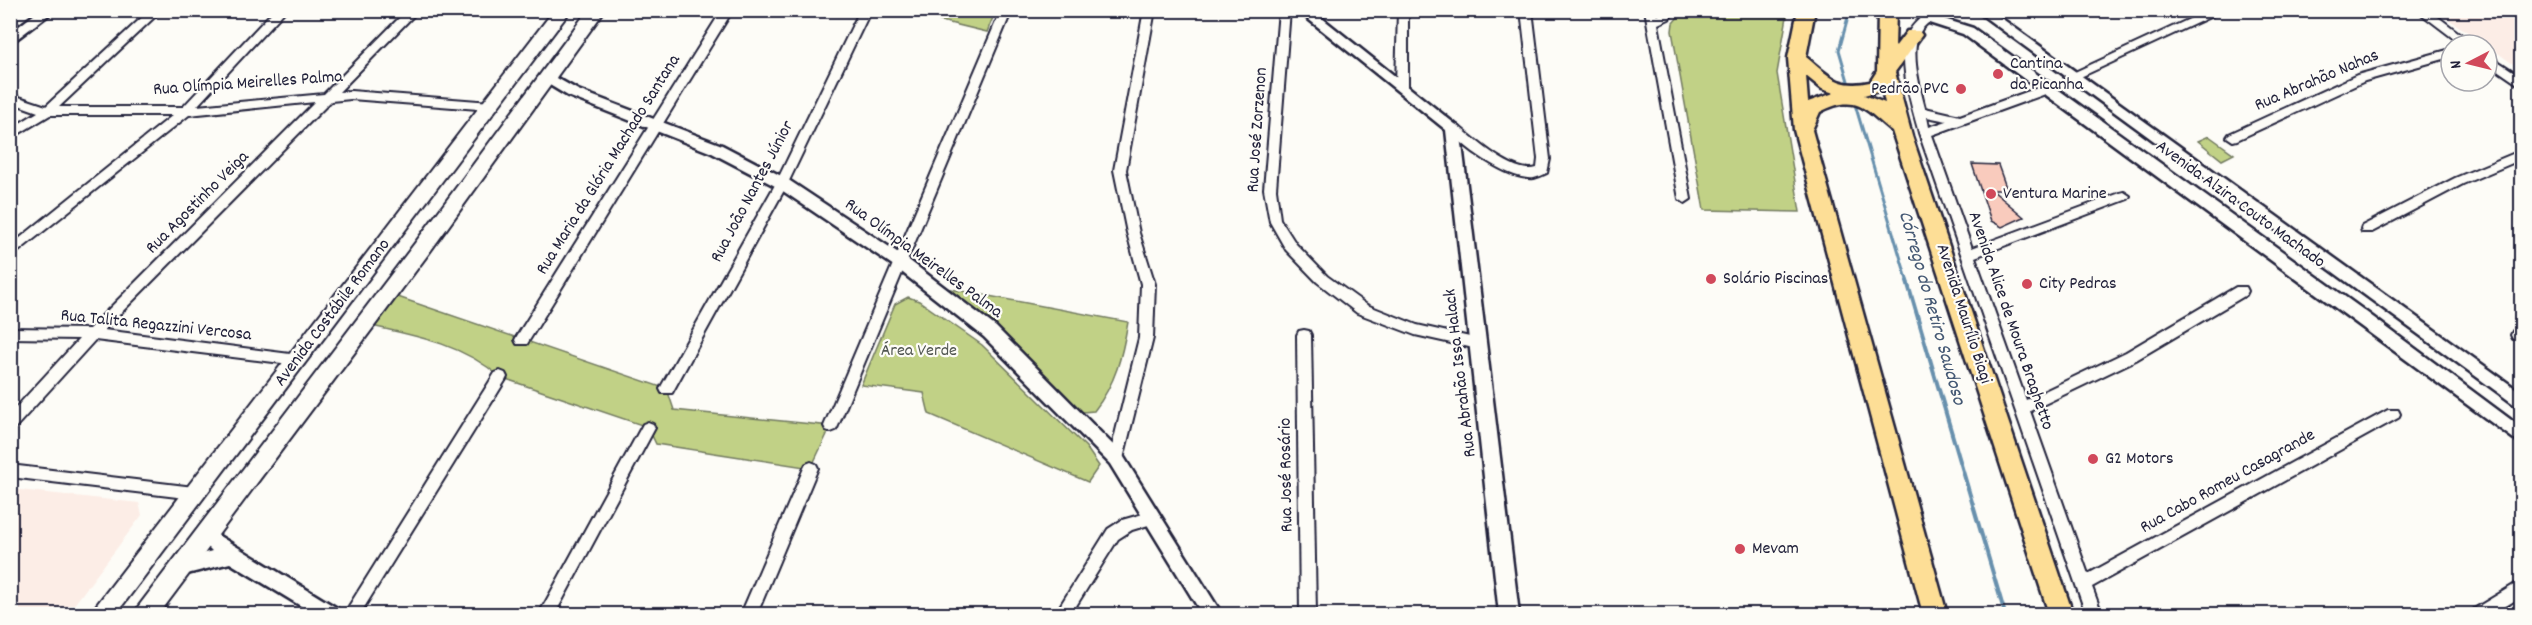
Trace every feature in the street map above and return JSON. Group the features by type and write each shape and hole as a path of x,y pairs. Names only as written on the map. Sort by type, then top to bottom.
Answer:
{"main road":[{"name":"Avenida Costábile Romano","path":"103,615 563,10"},
{"name":"Avenida Costábile Romano","path":"146,615 597,10"},
{"path":"1807,10 1802,22 1796,87 1803,130 1935,615"},
{"name":"Avenida Maurílio Biagi","path":"1887,10 1886,70 1904,136 2061,615"},
{"path":"1866,95 1876,86 1913,35"},
{"path":"1797,58 1830,92 1866,95 1888,112 1904,136"},
{"path":"504,88 514,93 536,94"},
{"path":"1803,130 1812,108 1830,92"},
{"path":"319,332 346,328 356,336"},
{"path":"133,575 137,583 147,586 176,573"}],"street":[{"path":"10,40 49,10"},
{"path":"10,135 48,111 157,10"},
{"path":"10,253 186,111 281,10"},
{"name":"Rua Agostinho Veiga","path":"10,424 92,334 414,10"},
{"name":"Rua Maria da Glória Machado Santana","path":"522,340 728,10"},
{"name":"Rua João Nantes Júnior","path":"667,389 782,183 866,10"},
{"path":"831,426 1007,10"},
{"path":"1116,459 1146,338 1148,284 1132,233 1120,170 1150,10"},
{"name":"Rua José Zorzenon","path":"1285,10 1270,189 1274,219 1291,247 1322,279 1362,309 1415,330 1478,344"},
{"path":"1303,10 1506,168 1522,174 1538,174 1544,166 1526,10"},
{"path":"1402,86 1403,10"},
{"path":"1671,10 1665,17 1652,16 1685,199"},
{"name":"Avenida Alzira Couto Machado","path":"1981,10 2070,77 2522,403"},
{"path":"2070,77 2220,10"},
{"path":"2421,10 2453,33"},
{"path":"1913,35 1933,14"},
{"name":"Avenida Alzira Couto Machado","path":"1933,14 1959,26 1989,46 2356,313 2522,438"},
{"name":"Avenida Alice de Moura Braghetto","path":"1913,35 1910,55 1925,133 2094,615"},
{"path":"1989,46 2014,36"},
{"name":"Rua Abrahão Nahas","path":"2233,137 2361,78 2439,56"},
{"path":"2499,67 2522,83"},
{"name":"Rua Olímpia Meirelles Palma","path":"548,78 573,93 658,124 717,149 782,183 900,262 990,332 1116,459 1150,518 1212,615"},
{"path":"1925,133 1963,121 2047,88"},
{"name":"Rua Olímpia Meirelles Palma","path":"536,94 573,93"},
{"name":"Rua Olímpia Meirelles Palma","path":"10,98 48,111 186,111 351,95 491,106"},
{"path":"1919,111 1963,121"},
{"path":"2110,135 2136,124"},
{"name":"Rua Abrahão Issa Halack","path":"1453,128 1509,615"},
{"path":"2367,229 2459,181 2522,154"},
{"path":"1968,255 2124,196"},
{"path":"2022,408 2131,356 2241,291"},
{"path":"2356,313 2379,300"},
{"name":"Rua Talita Regazzini Vercosa","path":"10,333 92,334 298,360"},
{"name":"Rua José Rosário","path":"1304,335 1308,615"},
{"path":"352,615 500,377"},
{"name":"Rua Cabo Romeu Casagrande","path":"2083,584 2392,414"},
{"path":"547,615 648,428"},
{"path":"749,615 811,468"},
{"path":"10,471 194,494"},
{"path":"1063,615 1113,534 1127,525 1150,518"},
{"path":"206,536 230,555 250,563 330,615"},
{"path":"176,573 230,555"},
{"path":"2480,615 2522,587"}],"shaded area":[{"path":"2436,11 2521,11 2521,70 2499,54 2499,33 2469,33"},
{"path":"11,489 139,503 142,515 67,614 11,614"}],"green space":[{"path":"1684,10 1788,11 1777,73 1800,212 1704,210 1672,31 1673,23"},
{"path":"900,11 977,11 994,15 987,32"},
{"path":"2209,136 2234,154 2222,160 2198,141"},
{"path":"940,287 1128,322 1117,369 1102,401 1094,411 1071,413"},
{"path":"395,296 667,389 674,410 831,426 811,468 656,444 648,427 500,377 471,357 440,343 372,326"},
{"name":"Área Verde","path":"908,297 919,301 982,345 1086,447 1099,466 1088,482 929,414 924,393 861,385 895,304"}],"building":[{"name":"Ventura Marine","path":"1972,164 1998,165 2007,190 1992,190 2024,217 2002,227 1991,221"}],"waterway":[{"name":"Córrego do Retiro Saudoso","path":"1850,10 1839,50 1850,88"},
{"name":"Córrego do Retiro Saudoso","path":"1854,101 1908,283"},
{"name":"Córrego do Retiro Saudoso","path":"1907,281 2005,614"}],"place":[{"name":"Cantina da Picanha","path":"1998,74"},
{"name":"Pedrão PVC","path":"1961,89"},
{"name":"Ventura Marine","path":"1991,194"},
{"name":"Solário Piscinas","path":"1711,279"},
{"name":"City Pedras","path":"2027,284"},
{"name":"G2 Motors","path":"2093,459"},
{"name":"Mevam","path":"1740,549"}]}
